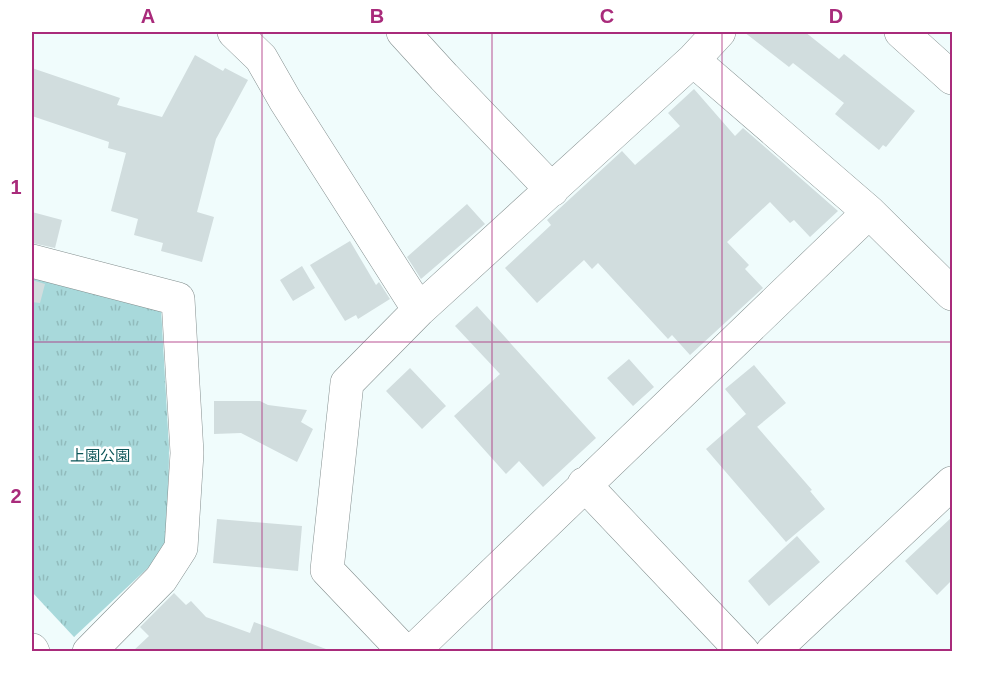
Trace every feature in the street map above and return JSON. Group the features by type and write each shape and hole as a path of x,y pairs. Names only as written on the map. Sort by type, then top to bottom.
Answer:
{"street":[{"path":"234,32 261,58 285,100 418,310"},
{"path":"403,32 552,190"},
{"path":"405,651 327,570 347,383 418,310 693,60 719,32"},
{"path":"901,32 952,78"},
{"path":"693,60 869,212 952,294"},
{"path":"412,651 869,212"},
{"path":"32,261 178,299 187,453 181,548 161,579 89,651"},
{"path":"772,651 952,483"},
{"path":"584,484 743,651"}],"green space":[{"name":"上園公園","path":"32,274 161,308 169,448 168,549 74,637 32,592"}],"building":[{"path":"744,32 805,32 839,59 844,54 915,111 886,147 883,145 879,150 835,114 844,103 793,63 789,67"},
{"path":"195,55 223,71 225,68 248,80 216,139 197,212 214,217 202,262 161,251 163,243 134,235 138,219 111,211 126,153 108,148 109,142 32,116 32,68 120,98 117,105 162,117"},
{"path":"694,89 735,136 743,128 838,211 810,237 794,220 790,223 770,202 727,242 749,265 745,269 763,288 690,355 672,335 668,339 598,263 592,269 584,260 537,303 505,268 551,225 547,220 622,151 635,165 680,126 668,113"},
{"path":"467,204 485,224 421,279 407,257"},
{"path":"32,212 62,220 55,248 32,243"},
{"path":"350,241 376,285 379,282 390,299 358,319 356,315 345,321 310,265"},
{"path":"302,266 315,288 293,301 280,280"},
{"path":"32,280 45,284 40,303 32,302"},
{"path":"477,306 596,438 543,487 519,461 506,474 454,416 500,374 455,326"},
{"path":"629,359 654,387 633,406 607,378"},
{"path":"754,365 786,403 757,427 725,389"},
{"path":"410,368 446,406 422,429 386,391"},
{"path":"214,401 260,401 268,405 307,410 301,422 313,429 297,462 241,433 214,434"},
{"path":"746,414 812,490 810,491 825,509 786,542 706,449"},
{"path":"952,517 952,580 937,595 905,561"},
{"path":"217,519 302,526 298,571 213,563"},
{"path":"797,536 820,562 769,606 748,581"},
{"path":"174,593 186,605 191,601 206,617 250,633 254,622 326,649 326,651 133,651 149,636 140,627"}]}
